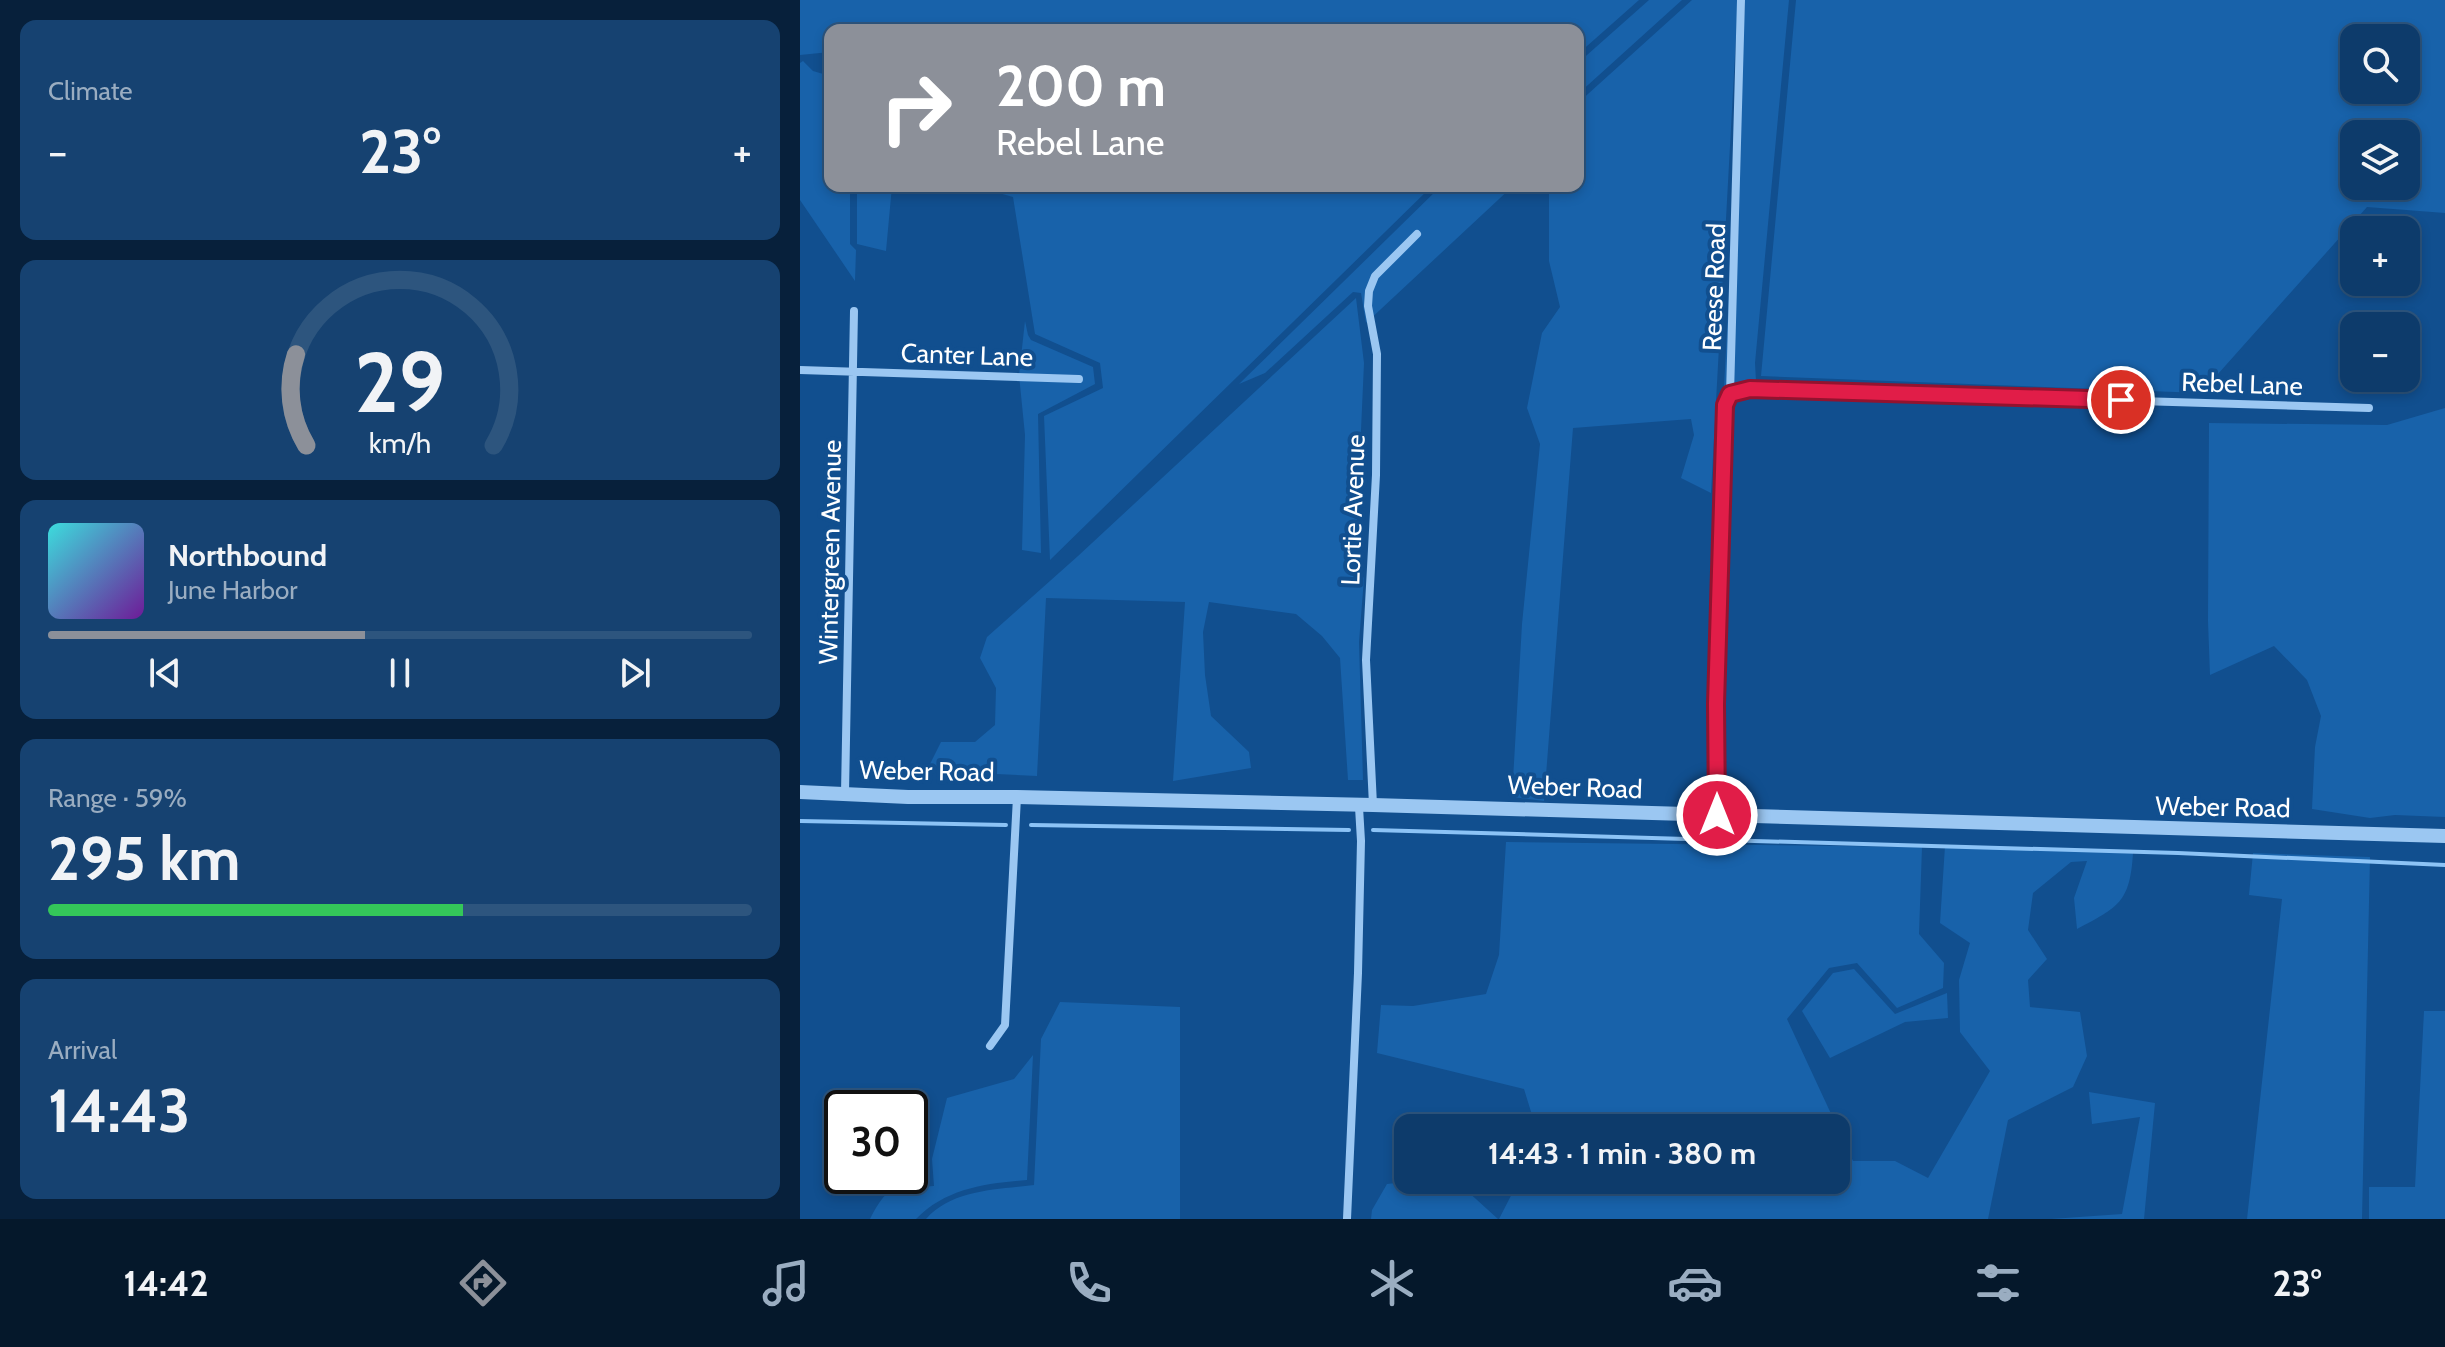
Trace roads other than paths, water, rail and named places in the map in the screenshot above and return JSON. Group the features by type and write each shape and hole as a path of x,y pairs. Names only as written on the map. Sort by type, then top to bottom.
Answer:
{"street":[{"name":"Reese Road","path":"1717,815 1716,704 1725,405 1730,394 1741,0"},
{"name":"Lortie Avenue","path":"1347,1219 1361,841 1366,806 1366,660 1376,475 1377,354 1368,306 1369,291 1375,276 1417,234"},
{"name":"Wintergreen Avenue","path":"845,793 854,311"},
{"name":"Canter Lane","path":"800,370 1079,379"},
{"name":"Rebel Lane","path":"1730,394 1750,389 2369,408"},
{"name":"Weber Road","path":"800,792 2445,836"},
{"path":"990,1046 1005,1025 1017,797"}],"waterway":[{"path":"800,821 1006,825"},
{"path":"1031,825 1349,830"},
{"path":"1373,830 2178,853 2445,865"}]}
